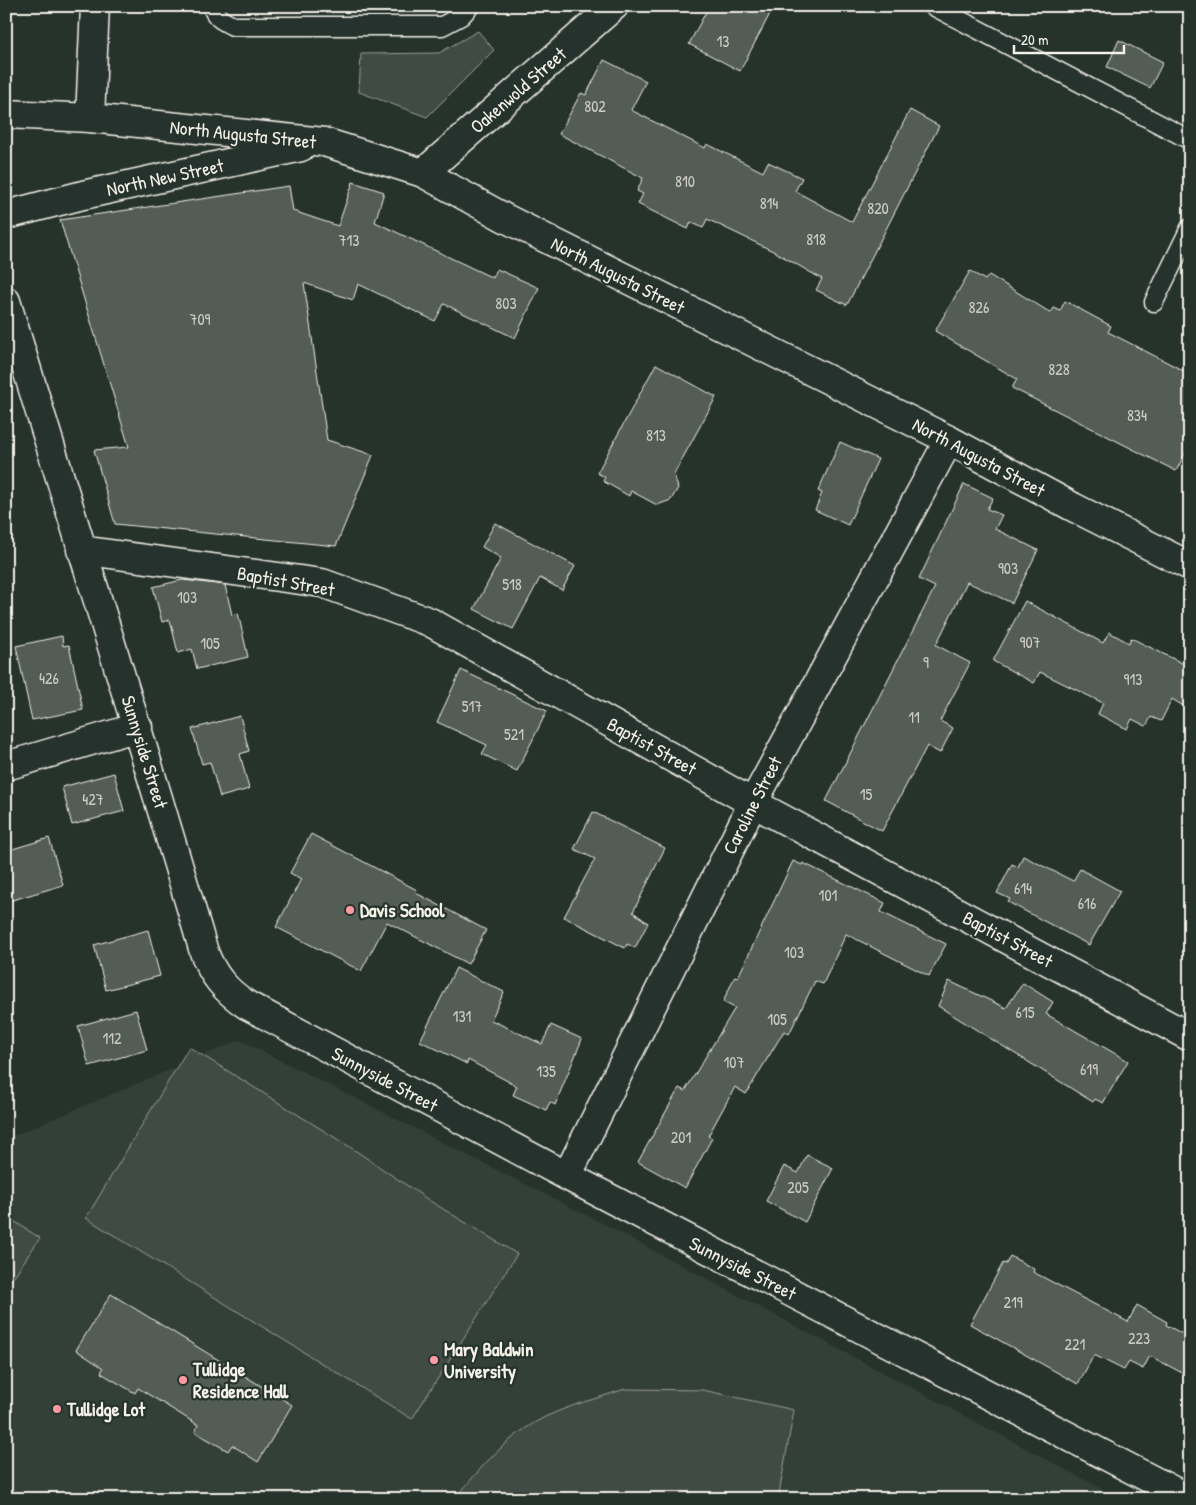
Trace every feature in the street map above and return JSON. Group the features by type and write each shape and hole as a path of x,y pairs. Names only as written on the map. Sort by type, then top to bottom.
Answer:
{"street":[{"path":"90,118 96,6"},
{"name":"Oakenwold Street","path":"423,173 614,6"},
{"name":"North Augusta Street","path":"6,114 90,118 324,142 423,173 514,222 949,440 1073,507 1190,566"},
{"name":"North New Street","path":"6,215 83,195 324,142"},
{"name":"Sunnyside Street","path":"6,301 81,550 138,727 204,952 211,970 227,990 247,1005 567,1176 1189,1499"},
{"name":"Caroline Street","path":"567,1176 753,802 949,440"},
{"name":"Baptist Street","path":"81,550 322,583 430,622 753,802 1190,1037"},
{"path":"6,766 138,727"}],"lane":[{"path":"212,6 214,13 220,19 233,26 442,26 461,16 470,6"},
{"path":"933,6 1190,140"},
{"path":"1154,302 1190,228"}],"shaded area":[{"path":"478,31 494,50 427,117 359,92 361,54 439,53"},
{"name":"Mary Baldwin University","path":"240,1040 600,1222 1121,1499 6,1499 6,1139"},
{"path":"189,1047 350,1147 430,1201 517,1254 412,1419 86,1218"},
{"path":"6,1216 40,1238 6,1288"},
{"path":"625,1389 703,1390 794,1410 778,1499 455,1499 496,1453 531,1425 564,1409"}],"building":[{"path":"709,6 774,6 740,71 689,44"},
{"path":"1119,40 1163,62 1150,88 1107,67"},
{"path":"604,60 646,81 631,110 705,148 707,144 763,172 768,162 802,178 795,191 852,222 910,110 939,126 847,305 816,290 822,279 775,252 707,219 703,228 691,222 688,229 638,204 643,194 637,191 643,178 559,134 581,93 586,95"},
{"path":"353,182 384,192 375,222 493,278 497,269 539,288 515,338 444,304 435,321 358,284 353,300 304,283 327,440 373,455 336,546 115,524 94,450 129,447 60,220 289,186 293,211 338,226"},
{"path":"970,271 985,280 989,275 1051,313 1054,308 1060,311 1065,301 1111,326 1108,332 1190,374 1190,444 1176,471 1012,388 1017,379 935,331"},
{"path":"656,364 716,397 674,474 678,488 671,500 657,505 631,491 629,496 603,481 605,477 597,473"},
{"path":"840,442 878,459 848,525 815,510 822,493 818,491"},
{"path":"964,484 993,498 987,509 1002,515 995,529 1038,550 1012,603 967,582 936,645 970,663 940,721 953,728 940,753 927,746 882,831 826,801 935,587 919,579"},
{"path":"495,523 575,566 562,590 540,578 513,629 474,609 501,558 482,547"},
{"path":"182,580 225,585 232,615 238,613 248,657 197,669 192,649 178,653 170,620 162,622 153,587"},
{"path":"1025,601 1103,643 1109,632 1129,643 1131,638 1190,667 1190,710 1172,699 1161,721 1151,717 1146,726 1132,719 1127,729 1098,714 1103,703 1040,672 1034,683 993,661"},
{"path":"62,636 63,646 69,645 83,710 32,720 16,646"},
{"path":"461,670 547,711 517,771 482,754 487,745 437,722"},
{"path":"240,716 249,751 240,754 249,789 220,797 210,762 202,764 192,729"},
{"path":"114,773 124,811 72,825 62,787"},
{"path":"593,812 665,848 633,912 648,923 635,948 627,944 625,948 564,917 595,859 574,849"},
{"path":"311,834 417,890 416,893 486,930 468,964 387,922 361,971 276,927 301,879 290,873"},
{"path":"49,838 63,885 6,902 6,851"},
{"path":"1023,856 1073,881 1080,869 1120,891 1089,945 1008,902 1010,899 997,893 1012,864 1018,867"},
{"path":"793,861 802,865 803,863 885,903 881,912 946,944 929,976 846,934 823,984 815,981 789,1034 784,1031 746,1094 735,1087 708,1136 712,1138 685,1188 638,1162 679,1088 685,1091 735,1008 723,1002 735,976 738,977"},
{"path":"148,930 160,976 106,990 94,945"},
{"path":"456,968 504,992 491,1020 542,1044 551,1025 582,1039 555,1105 550,1102 546,1110 513,1095 517,1086 468,1060 467,1064 420,1041"},
{"path":"949,981 1006,1008 1023,983 1053,1002 1046,1014 1128,1061 1103,1103 1095,1099 1093,1102 938,1006"},
{"path":"136,1010 147,1050 89,1066 78,1026"},
{"path":"807,1155 833,1168 805,1222 766,1201 784,1166 798,1173"},
{"path":"1010,1256 1034,1269 1033,1272 1128,1322 1137,1305 1167,1322 1166,1325 1190,1338 1190,1377 1150,1356 1143,1369 1129,1362 1124,1370 1094,1355 1078,1384 970,1324 1003,1263 1006,1264"},
{"name":"Tullidge Residence Hall","path":"111,1294 292,1405 258,1462 232,1445 228,1451 195,1432 198,1425 138,1388 135,1393 101,1373 103,1368 76,1350"}],"place":[{"name":"Davis School","path":"350,910"},
{"name":"Mary Baldwin University","path":"434,1360"},
{"name":"Tullidge Residence Hall","path":"183,1380"},
{"name":"Tullidge Lot","path":"57,1409"}]}
